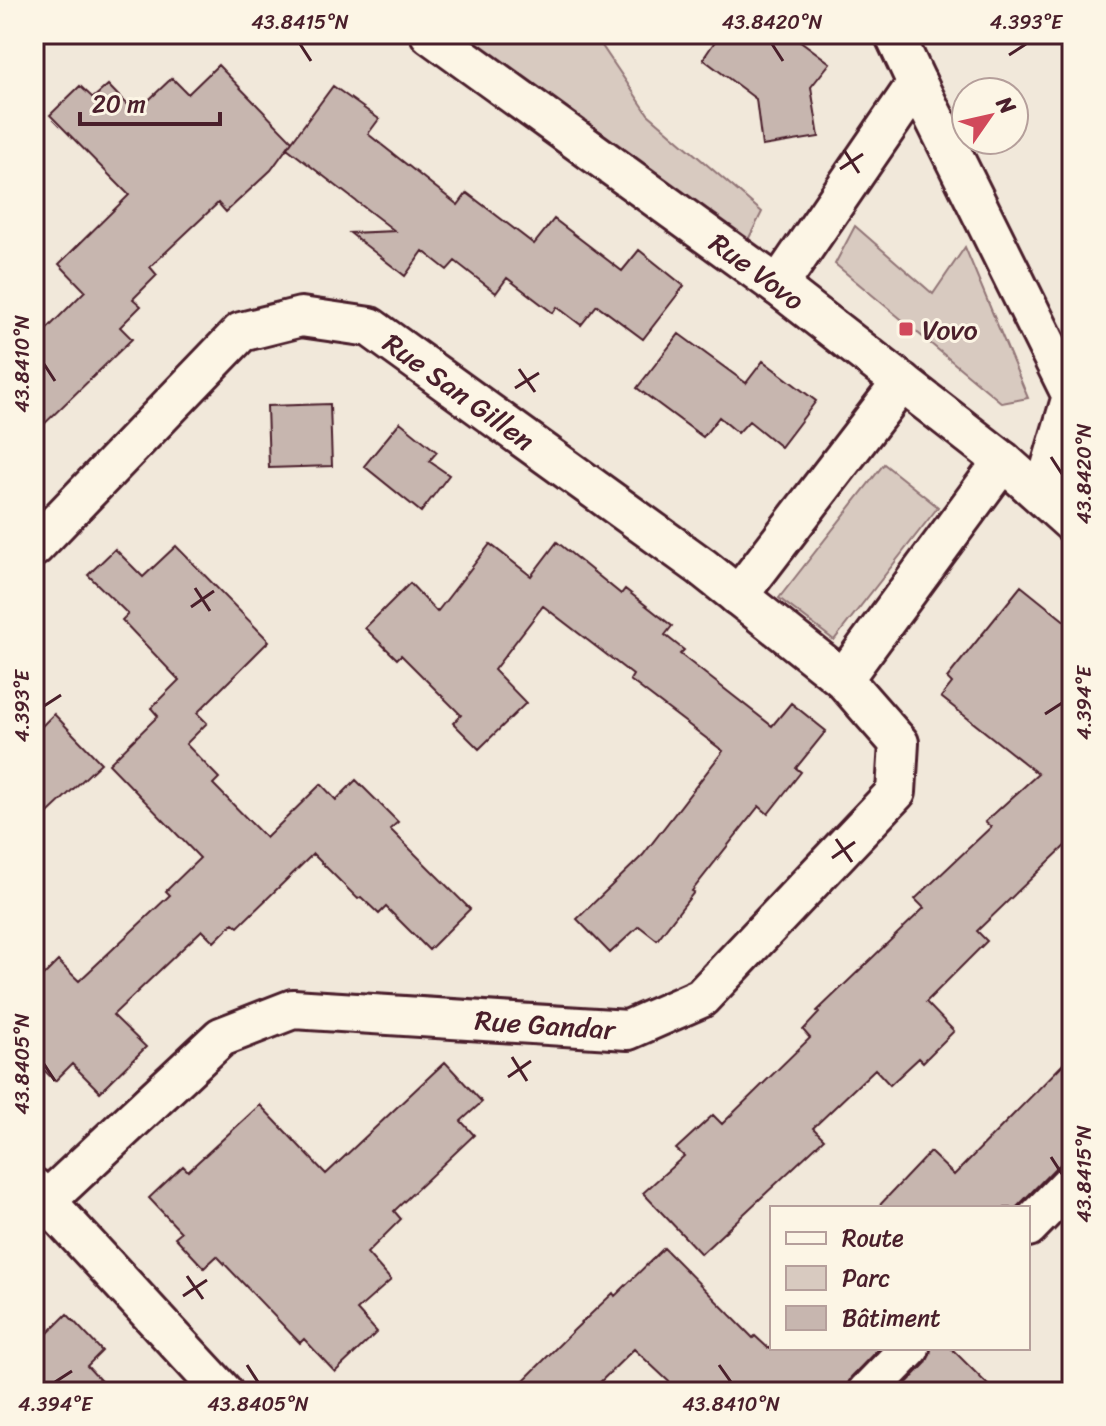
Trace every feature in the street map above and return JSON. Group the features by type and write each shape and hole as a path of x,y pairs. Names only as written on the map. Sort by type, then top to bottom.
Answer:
{"street":[{"name":"Rue Vovo","path":"430,34 778,286 1003,461 1072,523"},
{"path":"894,34 1072,396 1043,494"},
{"path":"778,286 917,83"},
{"name":"Rue San Gillen","path":"34,547 241,332 301,317 370,327 702,567"},
{"path":"738,596 902,382"},
{"path":"843,679 1003,461"},
{"name":"Rue Gandar","path":"40,1194 221,1037 293,1009 628,1030 701,998 896,792 899,743 843,679 702,567"},
{"path":"1030,1225 1072,1182"},
{"path":"40,1194 223,1392"},
{"path":"867,1392 908,1350"}],"green space":[{"path":"464,34 594,34 648,114 762,212 748,240 475,49"},
{"path":"855,226 933,294 965,247 1028,398 1002,403 835,264"},
{"path":"884,464 938,507 834,640 779,598"}],"building":[{"path":"720,34 791,34 830,63 811,87 819,137 762,146 756,99 703,59"},
{"path":"218,65 292,141 271,170 226,212 218,203 150,267 157,275 133,299 141,306 120,327 132,339 34,434 34,342 85,291 59,264 129,195 50,115 80,86 93,98 108,85 135,113 172,78 188,94"},
{"path":"333,86 379,119 368,134 458,205 467,193 534,244 554,219 622,271 639,250 684,286 643,339 597,305 581,325 557,307 553,313 507,278 496,293 455,261 447,270 423,251 405,276 350,233 395,231 287,148"},
{"path":"679,334 746,383 763,361 816,401 781,447 749,421 738,433 719,417 703,437 637,388"},
{"path":"330,404 332,466 269,468 267,406"},
{"path":"400,422 437,452 429,461 449,475 421,512 364,466"},
{"path":"557,542 621,594 625,589 672,626 665,635 684,650 680,654 772,726 791,703 826,731 796,768 801,772 768,814 759,806 657,940 639,926 610,953 577,919 643,855 723,751 630,680 633,675 543,606 494,670 526,703 479,749 453,723 461,715 401,655 397,659 365,628 410,583 437,612 490,544 531,576"},
{"path":"176,546 269,641 197,713 207,723 186,744 219,778 213,784 266,838 321,784 336,800 356,780 398,822 390,829 470,909 429,950 386,907 379,914 361,897 358,899 313,854 238,927 233,923 214,942 202,930 113,1015 146,1047 100,1092 72,1064 55,1081 34,1060 34,985 58,961 79,981 170,895 166,891 200,858 109,764 158,716 151,708 179,680 122,620 128,614 88,575 115,549 143,577"},
{"path":"1021,586 1072,627 1072,839 977,931 987,941 926,1002 954,1031 923,1062 919,1058 890,1085 875,1069 813,1128 824,1139 701,1254 643,1193 684,1156 676,1149 713,1115 722,1124 810,1038 803,1030 819,1013 817,1011 924,908 915,899 991,827 985,822 1038,774 941,697 952,683 947,678"},
{"path":"54,714 101,763 34,826 34,734"},
{"path":"1072,1055 1072,1161 1056,1167 1018,1206 879,1206 930,1152 954,1175"},
{"path":"445,1062 482,1102 461,1121 474,1135 394,1211 401,1219 367,1253 391,1280 357,1310 377,1332 335,1372 304,1339 300,1343 217,1256 204,1268 175,1237 181,1232 149,1198 183,1166 188,1171 260,1105 326,1174"},
{"path":"664,1248 753,1338 755,1336 770,1350 877,1350 851,1377 846,1392 680,1392 634,1349 590,1392 512,1392 613,1293 615,1296"},
{"path":"67,1314 102,1351 87,1366 111,1392 34,1392 34,1347"},
{"path":"930,1350 953,1350 995,1392 898,1392 926,1363"}],"place":[{"name":"Vovo","path":"906,329"}]}
